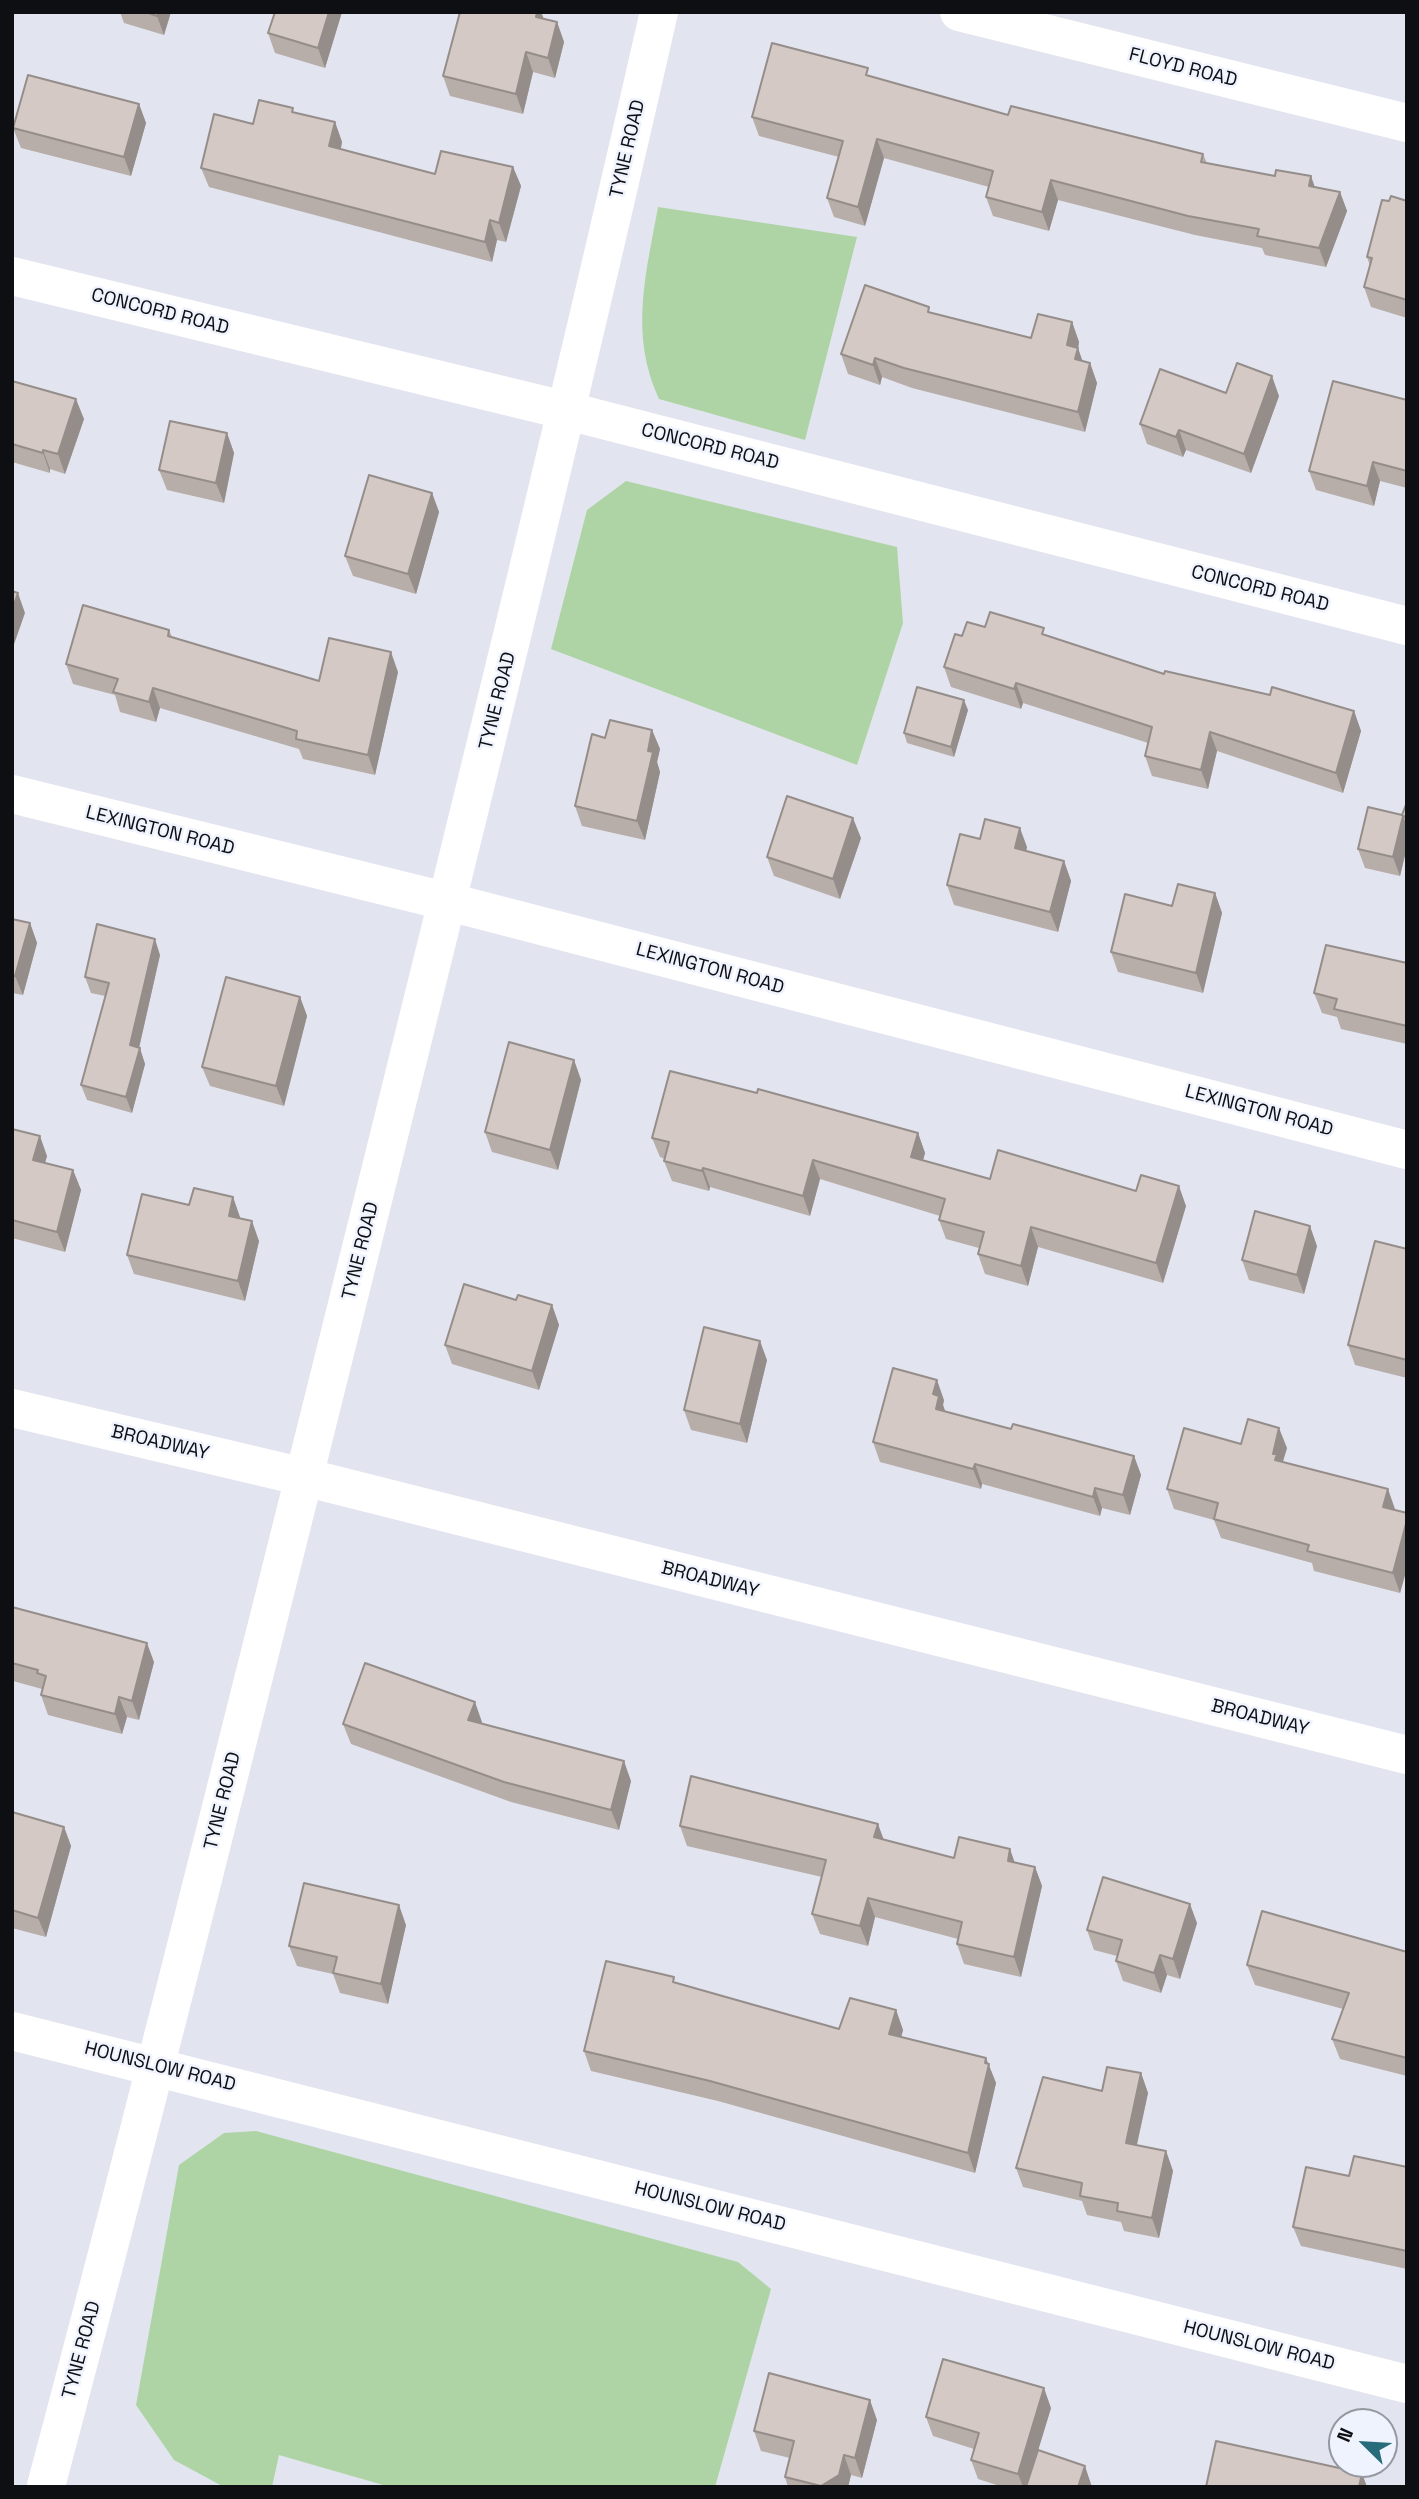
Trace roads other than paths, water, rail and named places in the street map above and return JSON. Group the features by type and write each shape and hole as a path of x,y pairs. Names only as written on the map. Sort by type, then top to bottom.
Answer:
{"street":[{"name":"TYNE ROAD","path":"46,2486 158,2066 449,902 568,411 659,12"},
{"name":"FLOYD ROAD","path":"959,12 1407,123"},
{"name":"CONCORD ROAD","path":"12,276 568,411 1407,626"},
{"name":"LEXINGTON ROAD","path":"12,794 449,902 1407,1150"},
{"name":"BROADWAY","path":"12,1408 304,1477 1407,1755"},
{"name":"HOUNSLOW ROAD","path":"12,2031 1407,2384"}]}
